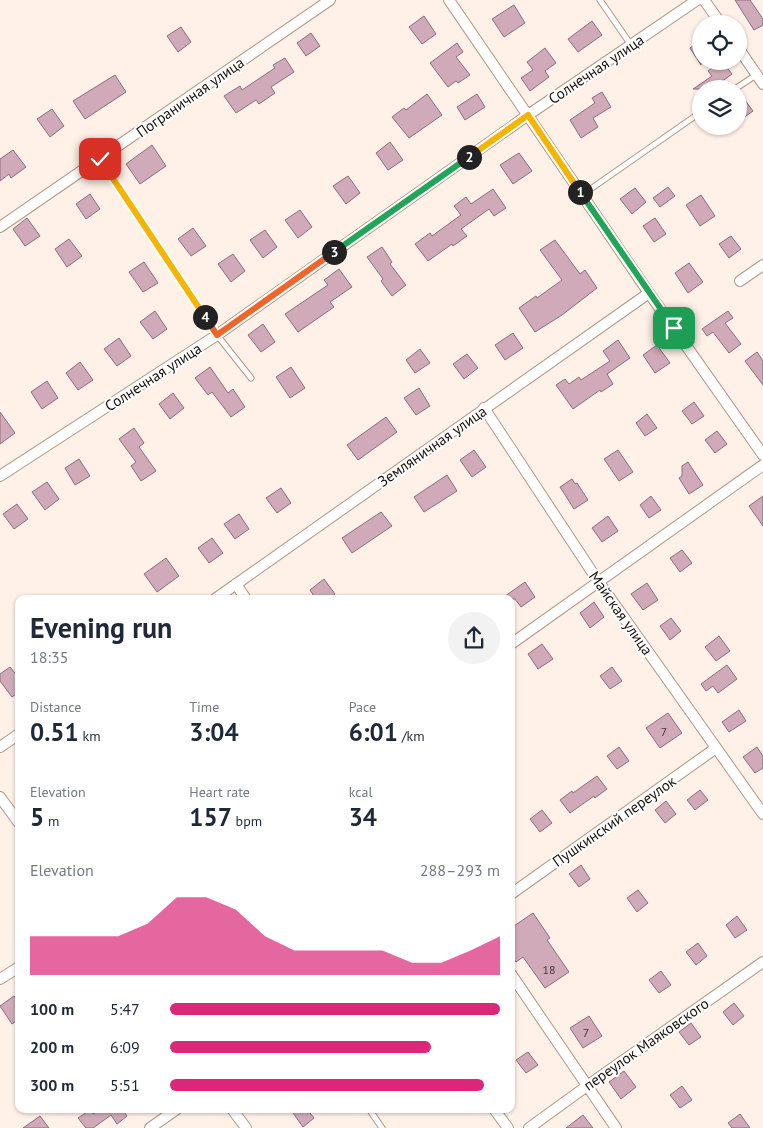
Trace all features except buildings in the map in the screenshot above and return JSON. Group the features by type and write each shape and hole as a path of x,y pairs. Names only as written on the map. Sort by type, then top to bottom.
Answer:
{"street":[{"name":"Пограничная улица","path":"0,227 330,0"},
{"path":"449,0 648,293 763,455"},
{"name":"Солнечная улица","path":"0,476 217,335 528,115 697,0"},
{"path":"704,0 714,15"},
{"path":"747,61 763,84"},
{"path":"740,281 763,265"},
{"name":"Земляничная улица","path":"221,595 648,293"},
{"name":"Майская улица","path":"484,408 598,581 763,814"},
{"path":"515,641 763,466"},
{"path":"236,584 243,595"},
{"path":"0,747 15,737"},
{"name":"Пушкинский переулок","path":"515,891 716,748"},
{"path":"0,797 15,818"},
{"name":"переулок Маяковского","path":"529,1128 763,962"},
{"path":"0,979 15,970"},
{"path":"515,980 616,1128"},
{"path":"150,1128 172,1113"},
{"path":"235,1113 246,1128"},
{"path":"497,1113 508,1128"}],"lane":[{"path":"600,0 631,45"},
{"path":"747,81 756,74"},
{"path":"582,194 692,118"},
{"path":"100,159 217,335 251,378"},
{"path":"372,1113 382,1128"}],"route":[{"path":"100,159 217,335 528,115 648,293 674,328"}]}
